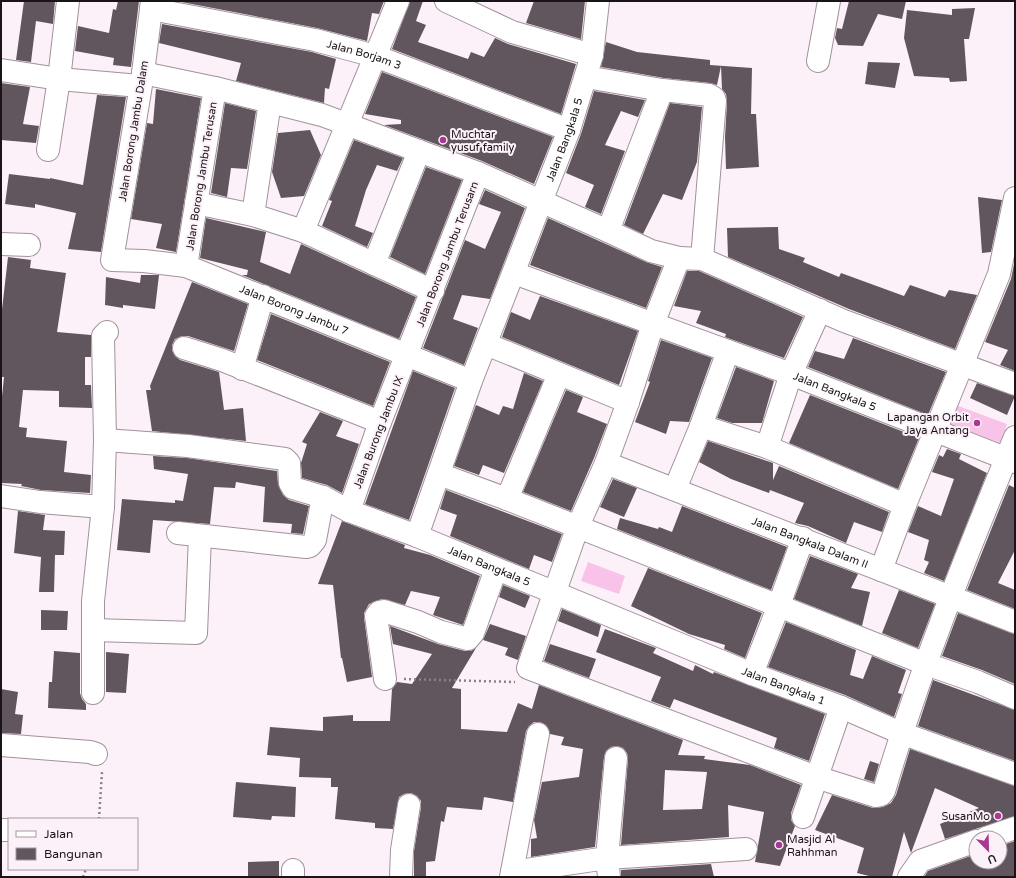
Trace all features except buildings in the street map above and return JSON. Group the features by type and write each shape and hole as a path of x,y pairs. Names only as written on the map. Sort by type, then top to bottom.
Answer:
{"street":[{"path":"48,150 59,79 68,1"},
{"path":"303,231 346,123 398,1"},
{"name":"Jalan Bangkala 5","path":"555,593 417,536 471,381 569,130 592,55 598,1"},
{"path":"818,61 828,1"},
{"path":"454,2 512,32 592,55"},
{"name":"Jalan Borjam 3","path":"151,5 316,40 375,56 569,130"},
{"name":"Jalan Borong Jambu Dalam","path":"112,260 141,80 151,5"},
{"name":"Jalan Borong Jambu Terusan","path":"1,70 59,79 141,80 215,88 186,266"},
{"path":"586,77 662,90 709,95 714,98 715,101 702,259"},
{"name":"Jalan Borong Jambu Terusarn","path":"215,88 322,115 478,173 408,354"},
{"path":"608,232 662,90"},
{"path":"253,215 270,102"},
{"path":"374,264 419,151"},
{"path":"478,173 541,200 651,251 679,258 702,259 844,321 1015,384"},
{"path":"882,570 905,505 934,431 964,364 999,274 1015,198"},
{"path":"196,203 253,215 303,231 433,290"},
{"path":"1,244 28,245"},
{"path":"679,258 653,324 628,402 606,463 578,526 528,668 816,777 876,796 881,795 884,790 901,733 950,596 1010,460 1015,437"},
{"name":"Jalan Borong Jambu 7","path":"112,260 144,261 186,266 408,354 471,381"},
{"name":"Jalan Bangkala 5","path":"514,273 790,374 1010,460"},
{"path":"242,369 263,296"},
{"path":"767,447 790,374 820,310"},
{"path":"93,693 93,601 103,507 105,440 103,336 107,332"},
{"path":"486,344 628,402"},
{"path":"184,348 380,422"},
{"path":"675,489 702,426 728,351"},
{"name":"Jalan Burong Jambu IX","path":"349,511 380,422 408,354"},
{"path":"507,499 559,374"},
{"path":"702,426 767,447 905,505"},
{"path":"105,440 188,446 285,459 289,463 290,483 293,488 323,497 349,511 417,536"},
{"name":"Jalan Bangkala Dalam II","path":"606,463 803,538 1015,622"},
{"path":"439,474 578,526 926,664 978,682 1015,698"},
{"path":"1,496 40,502 103,507"},
{"path":"93,630 196,633 189,534 306,547 315,540 323,497"},
{"path":"752,674 803,538"},
{"path":"385,679 376,616 379,612 384,611 418,622 441,632 468,639 472,633 496,569"},
{"name":"Jalan Bangkala 1","path":"555,593 752,674 841,707 901,733 1015,774"},
{"path":"803,817 841,707"},
{"path":"538,734 512,874 608,867 746,849"},
{"path":"1,745 90,752 96,754"},
{"path":"608,867 616,758"},
{"path":"401,877 402,850 409,805"},
{"path":"909,877 920,861 968,844"}],"path":[{"path":"385,679 525,682 528,668"},
{"path":"96,754 103,760 99,818"}],"shaded area":[{"name":"Lapangan Orbit Jaya Antang","path":"953,404 1007,424 1000,443 946,422"},
{"path":"588,562 625,576 619,594 581,581"}],"place":[{"name":"Muchtar yusuf family","path":"443,140"},
{"name":"Lapangan Orbit Jaya Antang","path":"977,423"},
{"name":"SusanMo","path":"998,816"},
{"name":"Masjid Al Rahhman","path":"779,845"}]}
